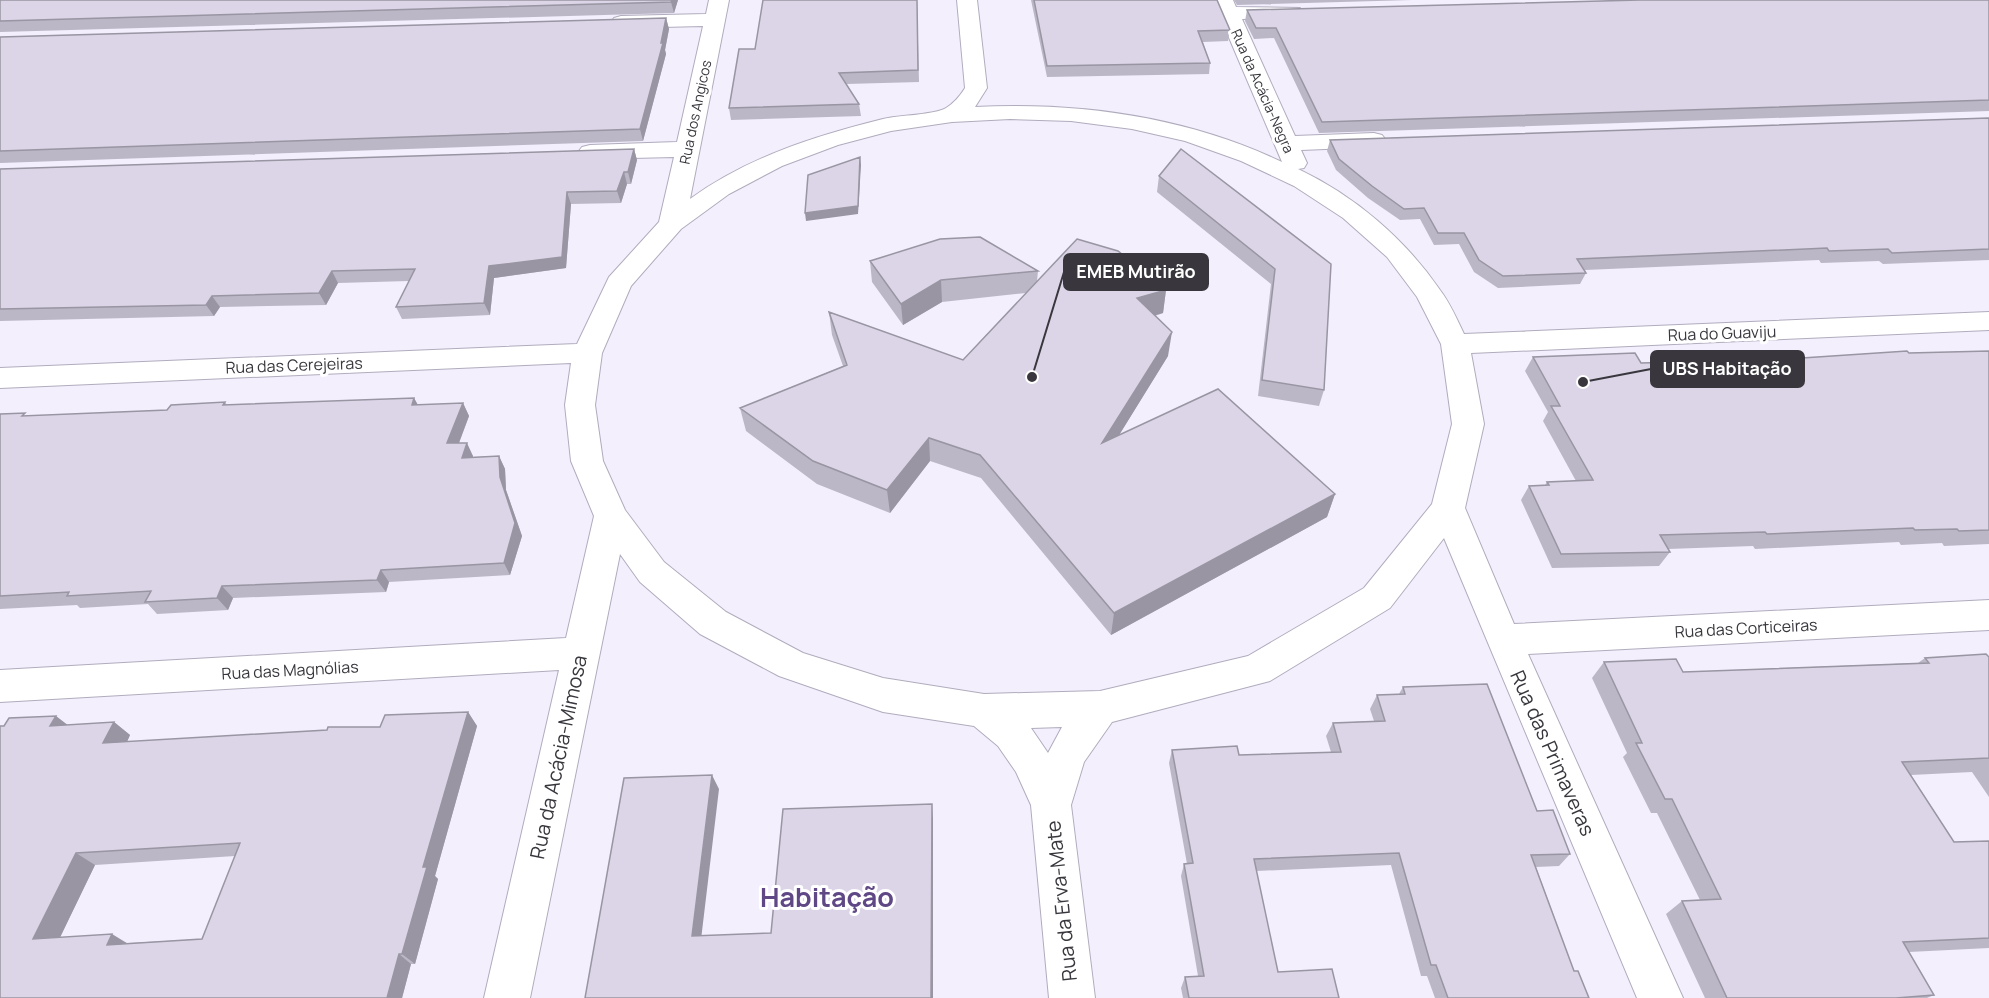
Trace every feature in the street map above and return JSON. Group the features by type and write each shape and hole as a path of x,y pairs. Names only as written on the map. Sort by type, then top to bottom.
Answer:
{"street":[{"path":"952,115 969,100 976,88 967,0"},
{"path":"1226,7 1312,11"},
{"name":"Rua da Acácia-Negra","path":"1226,7 1303,182"},
{"path":"596,23 717,10"},
{"name":"Rua dos Angicos","path":"672,224 717,10"},
{"path":"976,88 1010,112"},
{"path":"1010,112 1071,114 1132,122 1182,134 1250,156 1303,182 1352,213 1396,251 1430,295 1455,344 1468,424 1448,508 1377,598 1257,670 1100,708 984,711 884,695 792,665 713,623 652,572 611,516 587,461 580,405 587,353 619,283 672,224 720,189 773,161 850,134 890,124 952,115 1010,112"},
{"path":"1286,142 1394,139"},
{"path":"569,153 687,149"},
{"name":"Rua do Guaviju","path":"1455,344 1989,321"},
{"name":"Rua das Cerejeiras","path":"0,378 587,353"},
{"name":"Rua das Primaveras","path":"1448,508 1503,640 1660,998"},
{"name":"Rua da Acácia-Mimosa","path":"507,998 611,516"},
{"name":"Rua das Corticeiras","path":"1503,640 1989,615"},
{"name":"Rua das Magnólias","path":"0,686 580,653"},
{"name":"Rua da Erva-Mate","path":"1051,805 1063,760 1076,736 1100,708"},
{"name":"Rua da Erva-Mate","path":"984,711 1012,734 1031,760 1051,805 1071,998"}],"building":[{"path":"0,0 672,0 671,2 0,21"},
{"path":"763,0 917,0 918,70 839,73 859,104 729,108 739,49 755,49"},
{"path":"1034,0 1217,0 1230,30 1198,31 1210,63 1047,66"},
{"path":"1640,0 1989,0 1989,100 1322,122 1276,28 1256,28 1247,10"},
{"path":"666,18 661,43 663,43 640,129 0,151 0,37"},
{"path":"1989,118 1989,249 1892,253 1888,249 1829,251 1827,248 1577,259 1586,273 1503,276 1479,260 1464,233 1438,233 1424,208 1404,209 1372,186 1339,159 1330,140"},
{"path":"634,149 628,172 624,172 617,191 567,192 562,257 489,266 484,303 396,307 415,269 332,271 319,293 212,296 206,305 0,309 0,169"},
{"path":"1181,149 1331,264 1324,390 1262,380 1275,269 1159,176"},
{"path":"860,157 858,206 805,213 808,175"},
{"path":"980,237 1038,271 941,280 901,304 870,261 940,239"},
{"path":"1077,239 1118,251 1166,290 1137,298 1172,332 1102,443 1218,389 1335,494 1114,613 980,455 929,438 887,490 813,461 740,408 847,365 829,312 963,360"},
{"path":"1907,351 1909,353 1989,351 1989,530 1915,530 1913,528 1767,534 1765,532 1660,535 1670,552 1561,554 1529,486 1549,485 1547,482 1593,480 1551,406 1560,406 1533,357 1635,353 1641,363 1787,359"},
{"path":"414,398 412,405 463,403 447,443 467,443 462,458 499,456 500,477 515,523 504,563 381,570 377,580 222,586 217,598 145,602 151,591 67,596 69,592 0,596 0,414 25,413 22,416 167,410 171,405 225,402 223,405"},
{"path":"1986,654 1989,657 1989,758 1902,762 1954,842 1989,841 1989,938 1903,942 1934,995 1896,998 1727,998 1682,901 1721,899 1672,799 1665,799 1636,743 1642,743 1604,662 1676,659 1683,672 1929,663 1925,658"},
{"path":"1487,684 1537,811 1553,810 1570,854 1531,855 1574,971 1578,971 1589,998 1448,998 1436,965 1431,965 1399,853 1254,859 1278,972 1332,969 1339,998 1189,998 1185,977 1204,976 1184,864 1193,863 1172,750 1237,746 1239,755 1341,752 1333,723 1385,721 1377,695 1405,694 1403,687"},
{"path":"468,712 423,867 427,867 387,998 0,998 0,726 4,726 9,718 56,716 50,726 114,722 103,743 327,730 328,727 380,727 385,715","holes":["240,843 202,939 107,945 112,934 33,939 76,853"]},
{"path":"712,775 692,936 771,933 783,809 932,804 931,998 585,998 624,778"}],"place":[{"name":"EMEB Mutirão","path":"1032,377"},
{"name":"UBS Habitação","path":"1583,382"}],"district":[{"name":"Habitação","path":"827,896"}]}
